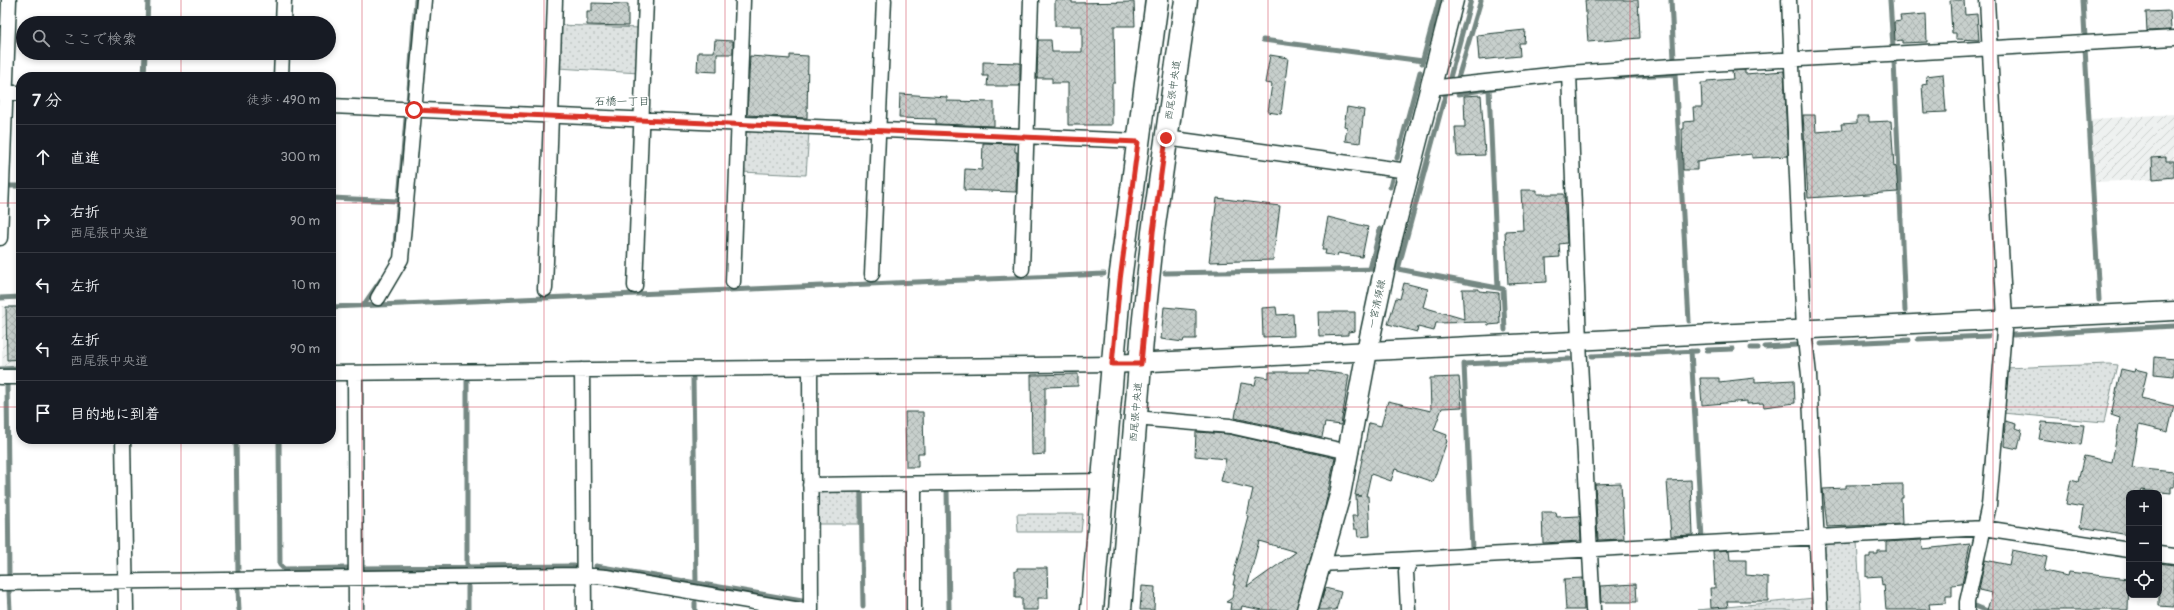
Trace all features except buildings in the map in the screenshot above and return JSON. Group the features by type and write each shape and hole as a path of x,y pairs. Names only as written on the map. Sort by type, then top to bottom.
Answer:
{"main road":[{"path":"1092,610 1120,280 1156,0"},
{"name":"西尾張中央道","path":"1120,610 1135,418 1153,232 1186,0"},
{"name":"一宮清須線","path":"1307,610 1340,496 1367,350 1385,267 1408,171 1453,0"}],"street":[{"path":"0,238 3,93 9,0"},
{"path":"283,16 284,0"},
{"path":"378,298 401,258 424,0"},
{"path":"545,289 555,0"},
{"path":"635,286 646,0"},
{"path":"733,282 744,0"},
{"path":"872,274 884,0"},
{"path":"1022,269 1031,0"},
{"path":"1789,0 1804,330 1810,375 1820,610"},
{"path":"1967,610 1967,602 1989,505 2005,319 1987,0"},
{"path":"1430,88 1452,87 1569,73 1990,47 2174,38"},
{"path":"281,72 282,60"},
{"path":"1569,73 1579,342 1593,610"},
{"path":"3,93 16,93"},
{"path":"336,106 1138,142"},
{"path":"1166,138 1408,171"},
{"path":"336,373 1141,364 1367,350 1579,342 2174,311"},
{"path":"810,368 812,610"},
{"path":"582,370 584,610"},
{"path":"354,373 356,610"},
{"path":"0,377 16,377"},
{"path":"1135,418 1230,426 1349,452"},
{"path":"123,444 126,610"},
{"path":"810,485 1104,481"},
{"path":"914,484 914,610"},
{"path":"1321,564 1590,551 1817,536 1984,528 2126,550"},
{"path":"1408,610 1406,572 1410,560"},
{"path":"0,583 583,575 606,577 800,610"}],"shaded area":[{"path":"559,25 640,28 639,73 558,68"},
{"path":"2174,114 2174,179 2095,182 2092,119"},
{"path":"746,129 809,132 806,175 741,172 742,134"},
{"path":"2,306 16,306 16,366 2,366"},
{"path":"2109,364 2117,365 2104,422 2002,413 2005,368"},
{"path":"814,492 859,492 859,524 815,524"},
{"path":"1017,514 1083,514 1081,532 1018,532"},
{"path":"1857,542 1861,610 1826,610 1821,548 1824,544"},
{"path":"1814,598 1815,610 1698,610"}],"waterway":[{"path":"147,16 148,0"},
{"path":"408,102 416,0"},
{"path":"1422,63 1439,0"},
{"path":"1388,269 1398,269 1471,0"},
{"path":"1458,78 1481,0"},
{"path":"1671,0 1674,59"},
{"path":"1890,0 1893,47"},
{"path":"2083,0 2085,38"},
{"path":"1263,40 1423,61"},
{"path":"2085,48 2099,300"},
{"path":"144,72 145,60"},
{"path":"1894,61 1905,311"},
{"path":"1397,158 1420,72"},
{"path":"1615,77 1675,74 1689,321"},
{"path":"1458,94 1500,87"},
{"path":"1489,89 1498,288"},
{"path":"395,244 406,119"},
{"path":"1390,187 1392,179"},
{"path":"8,186 16,186"},
{"path":"336,198 398,201"},
{"path":"1370,269 1380,229"},
{"path":"1165,273 1380,269"},
{"path":"1398,269 1503,289 1505,330"},
{"path":"336,307 1104,274"},
{"path":"363,306 383,277"},
{"path":"0,298 16,297"},
{"path":"2013,335 2174,326"},
{"path":"1918,339 1988,336"},
{"path":"1821,344 1909,340"},
{"path":"1765,347 1796,345"},
{"path":"1751,348 1758,348"},
{"path":"1707,350 1733,349"},
{"path":"1691,351 1702,539"},
{"path":"1592,356 1697,351"},
{"path":"1467,550 1472,549 1464,364 1569,359"},
{"path":"0,369 16,368"},
{"path":"467,378 467,567"},
{"path":"693,378 696,583"},
{"path":"7,385 9,578"},
{"path":"236,444 238,573"},
{"path":"279,444 280,565 284,569 348,568"},
{"path":"861,489 863,606"},
{"path":"943,489 947,489 949,610"},
{"path":"364,568 576,566"},
{"path":"596,566 808,602"},
{"path":"468,587 468,610"},
{"path":"238,590 239,610"},
{"path":"9,591 10,610"},
{"path":"695,603 695,610"},
{"path":"1973,605 1985,610"}],"district":[{"name":"石橋一丁目","path":"622,101"}],"route":[{"path":"414,110 1138,142 1120,280 1112,364 1141,364 1143,328 1153,232 1166,138"}]}
